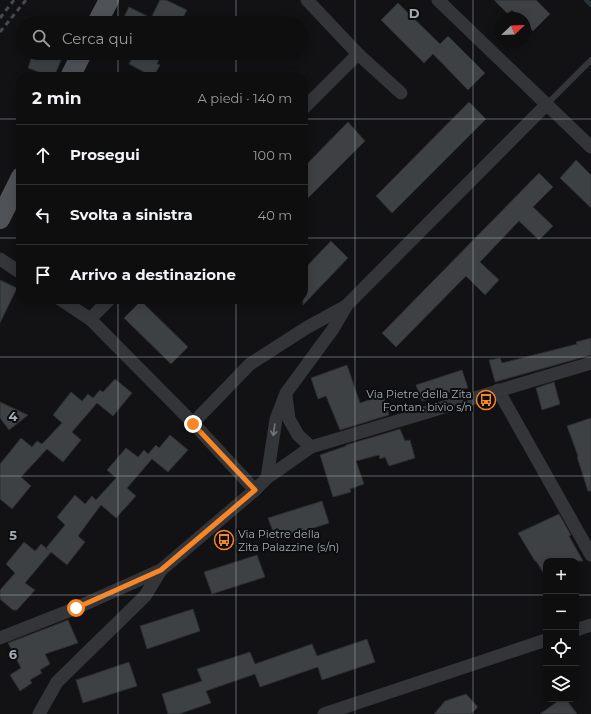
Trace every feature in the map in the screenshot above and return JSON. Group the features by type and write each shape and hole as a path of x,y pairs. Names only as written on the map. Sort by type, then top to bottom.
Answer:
{"main road":[{"path":"101,16 109,0"},
{"path":"72,72 78,60"},
{"path":"0,219 16,187"}],"street":[{"path":"307,0 358,54 401,93"},
{"path":"438,0 591,147"},
{"path":"308,104 358,54"},
{"path":"193,424 250,364 306,328 347,305 547,104"},
{"path":"0,259 16,270"},
{"path":"68,304 90,319 193,424 255,490"},
{"path":"90,319 105,304"},
{"path":"267,478 276,419 286,393 334,329 347,305"},
{"path":"0,638 76,608 161,570 267,478 311,447 591,363"},
{"path":"498,390 591,555"},
{"path":"286,393 289,419 298,435 311,447"},
{"path":"39,714 57,682 145,596 161,570"},
{"path":"579,629 591,625"},
{"path":"324,714 543,641"},
{"path":"50,714 57,682"}],"lane":[{"path":"547,104 591,60"}],"building":[{"path":"160,0 166,0 187,10 184,16 152,16"},
{"path":"494,0 536,0 550,14 533,31 531,29 531,12 514,12 512,10 510,12 506,12"},
{"path":"398,3 440,44 448,36 485,73 468,90 433,54 424,63 381,20"},
{"path":"129,7 147,16 124,16"},
{"path":"31,60 61,60 56,72 39,72 28,68"},
{"path":"131,60 159,60 157,64 160,65 156,72 144,72 129,64"},
{"path":"469,102 486,119 392,213 376,196"},
{"path":"348,122 365,141 308,198 308,163"},
{"path":"576,160 591,175 591,208 560,178"},
{"path":"539,173 553,187 533,207 553,226 539,240 519,221 480,262 499,280 485,295 466,276 396,347 382,333"},
{"path":"331,241 348,258 308,300 308,265"},
{"path":"0,280 16,288 16,290 0,323"},
{"path":"138,304 144,304 188,347 171,364 124,318"},
{"path":"591,338 591,355 495,382 489,360 500,358 502,363 577,344 576,342"},
{"path":"347,365 360,403 383,395 389,415 340,430 326,396 318,399 311,378"},
{"path":"462,370 468,388 438,395 439,396 422,401 416,385"},
{"path":"115,379 132,393 113,416 97,403 72,432 81,440 63,462 47,449 21,477 31,486 12,509 0,499 0,464 21,438 32,447 37,441 42,444 62,423 53,415 71,392 82,401 88,394 93,398 100,390 103,392"},
{"path":"554,382 560,404 542,410 536,388"},
{"path":"0,402 28,415 9,430 0,418"},
{"path":"591,418 591,491 588,491 577,457 578,456 567,426"},
{"path":"400,429 405,441 410,440 415,458 389,466 385,457 380,459 379,455 356,461 364,484 350,489 351,492 333,497 320,455 346,445"},
{"path":"170,435 188,450 168,472 152,459 127,488 136,496 116,518 101,505 78,536 85,542 67,565 51,552 25,583 35,590 17,610 13,610 0,599 0,590 15,573 6,564 24,542 35,551 41,544 46,548 65,525 57,517 75,495 85,504 92,496 96,500 116,478 107,470 126,448 138,457 144,450 148,454 156,445 159,448"},
{"path":"322,501 329,523 276,540 268,518"},
{"path":"559,514 583,561 579,561 579,558 543,558 543,572 518,533"},
{"path":"257,555 265,577 212,594 204,572"},
{"path":"193,609 200,631 147,649 140,626"},
{"path":"68,620 78,643 45,654 50,664 40,670 42,673 30,680 32,683 20,691 10,675 21,668 8,643"},
{"path":"367,639 375,662 322,680 318,667 260,687 255,674 206,691 211,703 179,714 168,714 162,694 202,681 197,669 250,652 255,664 312,644 317,656"},
{"path":"129,662 137,686 83,703 76,680"},
{"path":"466,694 478,707 471,714 434,714 445,701"},
{"path":"557,702 568,702 577,714 540,714"}],"waterway":[{"path":"586,0 591,5"}],"railway":[{"path":"0,18 14,0"},
{"path":"0,32 26,0"}],"place":[{"name":"Via Pietre della Zita Fontan. bivio s/n","path":"486,400"},
{"name":"Via Pietre della Zita Palazzine (s/n)","path":"224,540"}],"route":[{"path":"76,608 161,570 255,490 193,424"}]}
